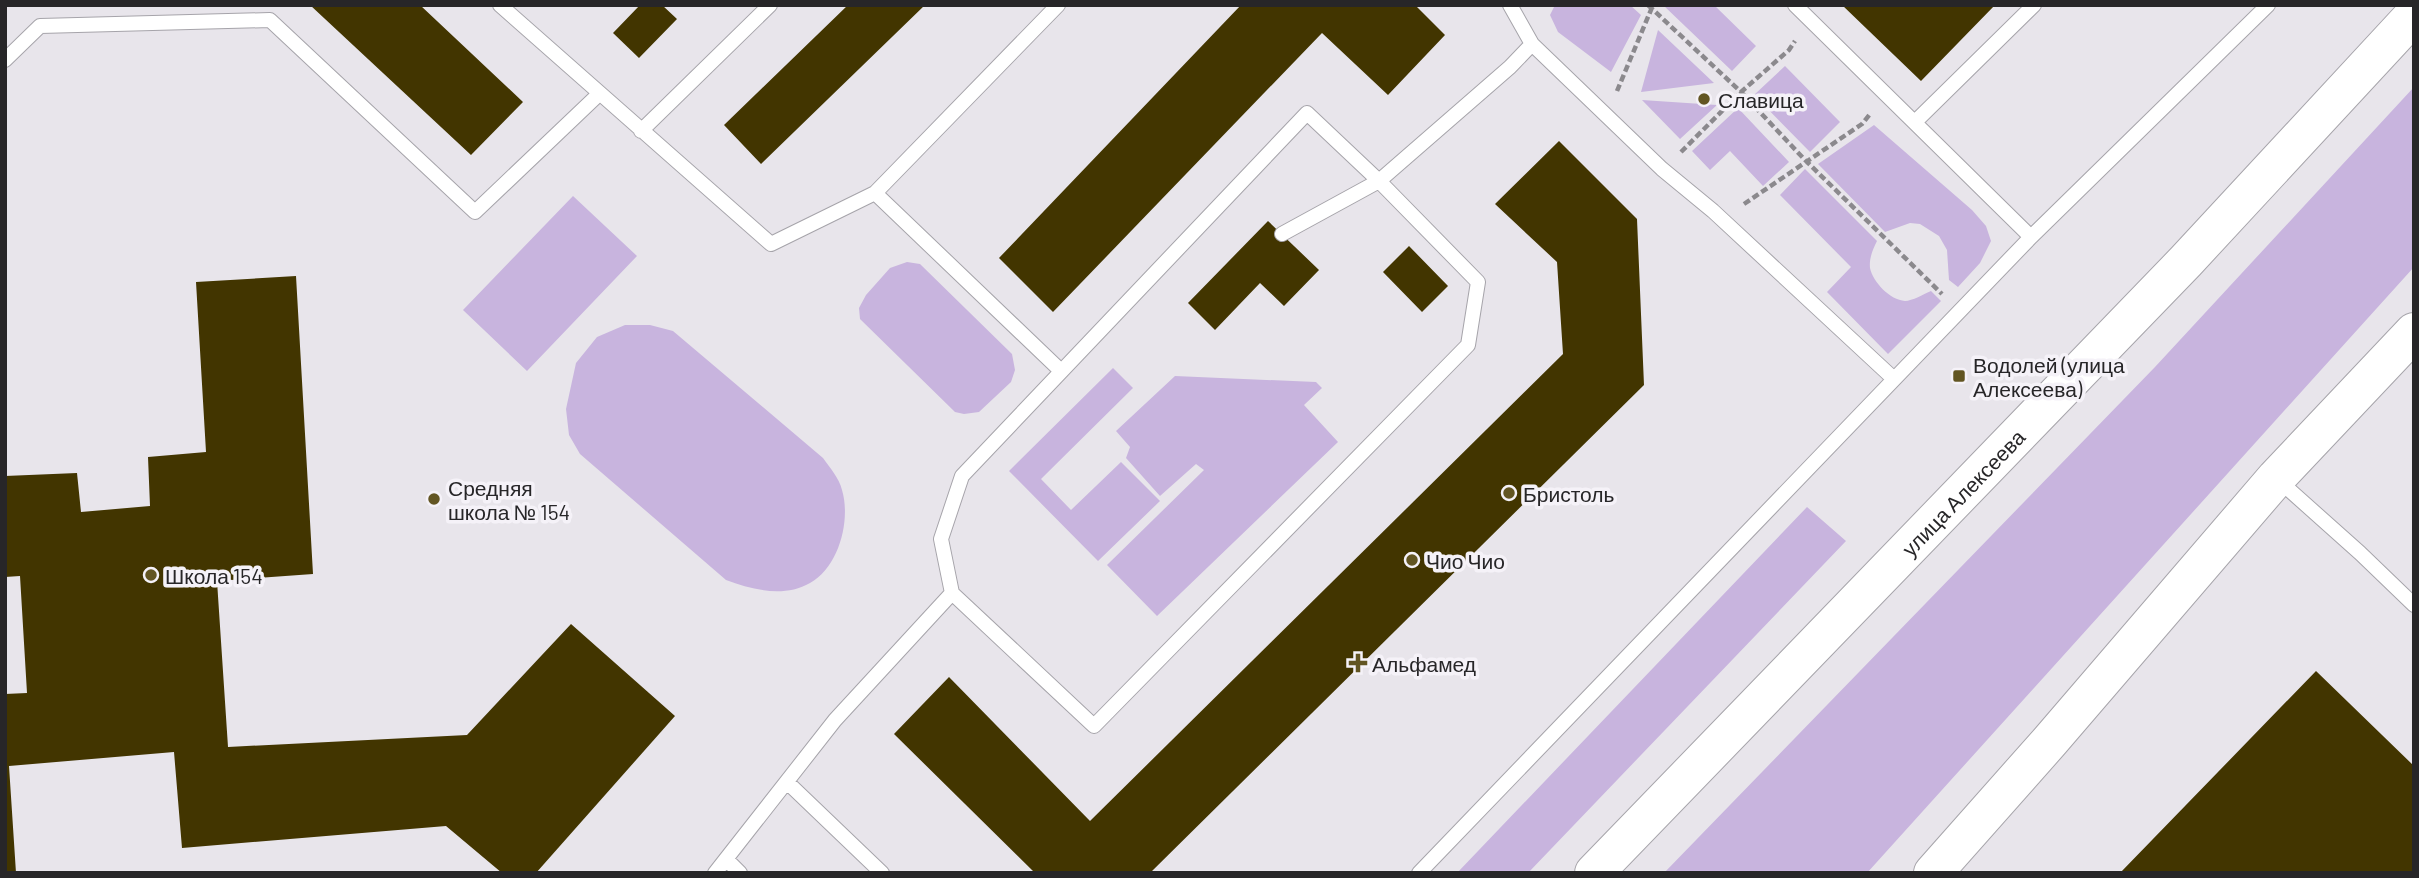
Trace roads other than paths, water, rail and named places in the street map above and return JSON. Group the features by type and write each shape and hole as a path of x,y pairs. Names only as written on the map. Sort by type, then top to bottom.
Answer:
{"street":[{"name":"улица Алексеева","path":"1594,873 2186,261 2414,15"},
{"path":"1933,873 2276,478 2409,346"}],"lane":[{"path":"500,5 771,244 875,193 1058,5"},
{"path":"641,131 770,5"},
{"path":"1510,5 1532,44 1662,169 1733,229 1894,379"},
{"path":"1795,5 2031,237"},
{"path":"1915,122 2034,5"},
{"path":"1419,873 2031,237 2268,5"},
{"path":"5,60 40,26 270,20 475,212 599,94"},
{"path":"1282,234 1379,181 1510,67 1532,44"},
{"path":"1307,113 1379,181 1478,282 1468,345 1094,726 952,593 941,539 962,476 1060,370 1307,113"},
{"path":"875,193 1060,370"},
{"path":"2276,478 2414,605"},
{"path":"715,873 835,720 952,593"},
{"path":"788,782 882,873"},
{"path":"726,859 740,873"}],"place":[{"name":"Славица","path":"1704,99"},
{"name":"Водолей (улица Алексеева)","path":"1959,376"},
{"name":"Бристоль","path":"1509,493"},
{"name":"Средняя школа № 154","path":"434,499"},
{"name":"Чио Чио","path":"1412,560"},
{"name":"Школа 154","path":"151,575"},
{"name":"Альфамед","path":"1358,663"}]}
